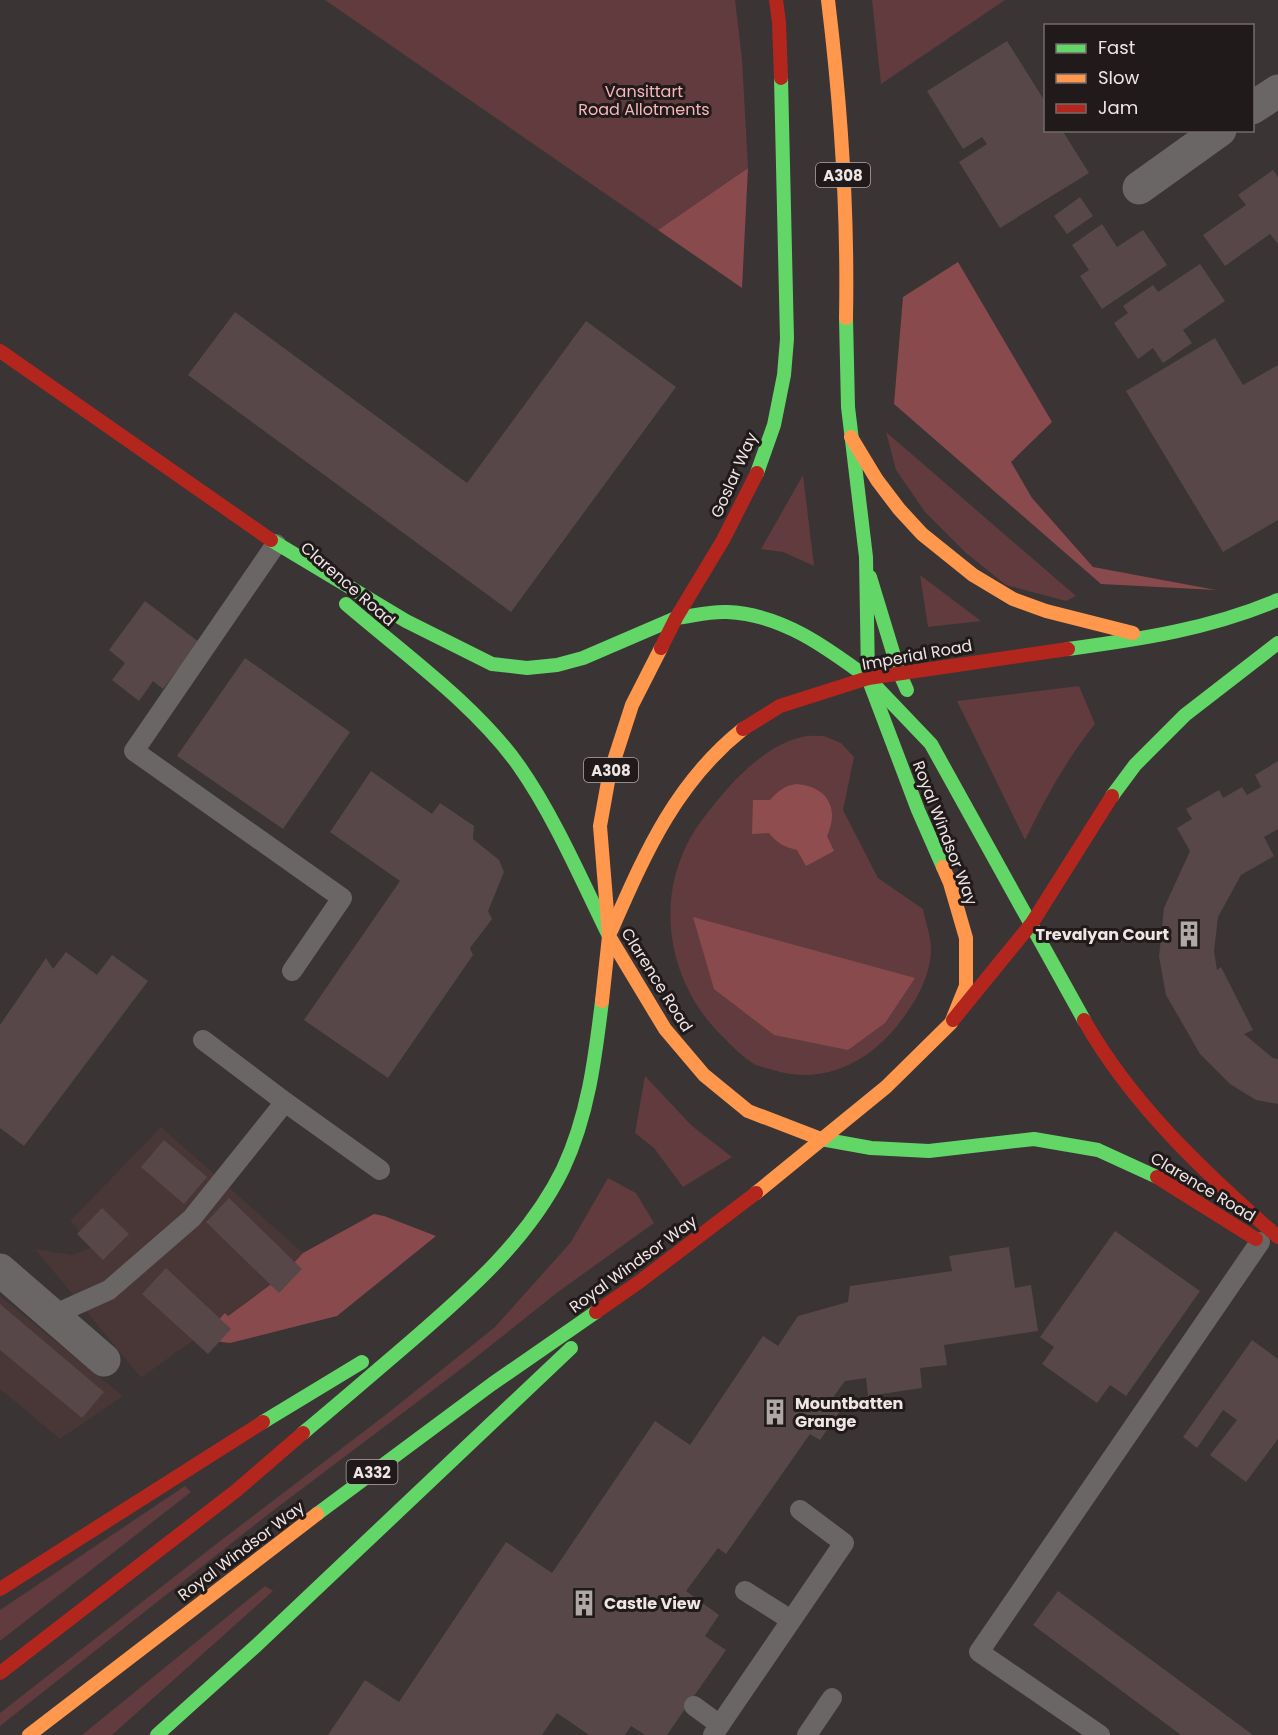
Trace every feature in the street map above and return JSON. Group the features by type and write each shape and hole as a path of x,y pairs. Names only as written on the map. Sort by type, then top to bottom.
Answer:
{"main road":[{"name":"Goslar Way","path":"609,936 600,826 609,776 632,705 676,618 723,540 755,478 774,425 784,375 787,339 786,248 776,0"},
{"name":"A308","path":"828,0 837,75 847,247 845,350 851,436 866,564 868,678"},
{"name":"Clarence Road","path":"0,351 276,544 406,621 492,664 527,668 557,665 583,658 676,618 728,612 783,623 824,645 868,678 931,744 1102,1052 1165,1131 1238,1202 1269,1242"},
{"path":"851,436 877,480 898,509 922,534 973,575 1013,599 1046,611 1151,637"},
{"name":"Clarence Road","path":"276,544 454,696 493,734 519,766 541,801 609,936 664,1029 704,1075 748,1111 821,1139 871,1148 929,1152 981,1144 1034,1140 1098,1150 1149,1172 1269,1242"},
{"path":"866,564 899,672 931,744"},
{"name":"Imperial Road","path":"609,936 653,836 676,797 704,763 740,732 778,707 868,678 899,672 1188,630 1249,612 1278,600"},
{"path":"951,1023 1032,923 1106,802 1135,765 1185,715 1278,643"},
{"name":"Royal Windsor Way","path":"29,1735 252,1562 463,1405 639,1282 732,1213 886,1087 951,1023 966,986 966,938 950,883 918,810 868,678"},
{"path":"0,1673 237,1490 459,1300 535,1218 563,1169 581,1122 594,1070 609,936"},
{"path":"157,1735 483,1433 639,1282"},
{"path":"0,1589 293,1403 431,1322"}],"street":[{"path":"1254,107 1278,91"},
{"path":"1139,188 1218,132"},
{"path":"0,1270 104,1360"}],"lane":[{"path":"276,544 134,751 342,898 292,971"},
{"path":"203,1040 380,1170"},
{"path":"51,1316 109,1290 192,1218 285,1102"},
{"path":"1100,1735 979,1652 1269,1242"},
{"path":"694,1706 717,1730 844,1543 800,1510"},
{"path":"745,1591 791,1620"},
{"path":"807,1735 832,1698"}],"shaded area":[{"path":"748,168 742,288 658,230"},
{"path":"958,262 1052,422 1011,462 1032,498 1093,567 1216,590 1101,584 894,404 903,297"},
{"path":"796,784 816,789 823,794 828,800 832,816 827,836 834,851 806,866 797,850 781,844 769,833 752,834 753,800 770,800 782,789"},
{"path":"693,917 915,978 885,1023 848,1050 774,1035 714,989"},
{"path":"161,1127 303,1253 281,1277 141,1378 35,1249 72,1255 95,1246 70,1221"},
{"path":"374,1214 436,1236 337,1316 230,1343 204,1335 225,1313 228,1316 281,1277 303,1253"},
{"path":"0,1296 123,1396 60,1439 0,1389"}],"green space":[{"name":"Vansittart Road Allotments","path":"325,0 735,0 742,59 748,168 658,230"},
{"path":"872,0 1005,0 881,84"},
{"path":"886,432 1076,596 1066,601 1006,585 966,553 925,512 896,470"},
{"path":"803,475 814,566 783,552 761,549"},
{"path":"920,575 981,621 928,627"},
{"path":"1079,686 1095,724 1057,780 1025,840 957,701"},
{"path":"805,736 824,736 841,743 854,757 843,810 878,878 923,909 931,949 928,970 920,990 897,1026 885,1039 857,1061 842,1068 809,1075 791,1074 751,1062 721,1035 701,1011 686,985 676,957 671,928 671,899 677,870 688,842 705,816 736,780 760,758 787,742"},
{"path":"645,1076 692,1126 732,1157 683,1187 654,1148 635,1133"},
{"path":"608,1178 636,1193 654,1223 558,1292 465,1366 266,1516 0,1726 0,1713 388,1413 495,1327 571,1242"},
{"path":"185,1486 191,1492 0,1641 0,1610"},
{"path":"265,1586 273,1591 112,1735 82,1735"}],"building":[{"path":"1007,41 1044,100 1044,132 1063,132 1089,173 1000,228 959,162 987,144 982,137 963,149 927,91"},
{"path":"1273,170 1278,177 1278,244 1270,234 1225,266 1203,235 1246,205 1238,195"},
{"path":"1080,197 1093,216 1067,234 1054,216"},
{"path":"1102,224 1117,247 1143,230 1167,265 1102,309 1080,276 1089,270 1072,245"},
{"path":"1200,264 1225,301 1183,330 1192,343 1163,363 1153,348 1138,359 1114,323 1128,313 1123,306 1153,285 1158,292"},
{"path":"235,312 467,483 586,321 676,387 511,612 188,375"},
{"path":"1215,338 1243,385 1278,365 1278,520 1223,552 1126,391"},
{"path":"145,601 199,642 163,689 153,681 139,701 112,680 125,663 109,650"},
{"path":"245,658 350,732 283,829 177,756"},
{"name":"Trevalyan Court","path":"1278,761 1278,829 1264,837 1274,856 1241,875 1218,917 1214,951 1217,970 1221,967 1253,1030 1244,1034 1273,1058 1278,1059 1278,1104 1256,1100 1230,1084 1200,1054 1166,995 1159,957 1164,908 1190,851 1177,828 1192,819 1186,809 1219,790 1223,798 1242,787 1247,795 1261,787 1255,775"},
{"path":"371,771 432,814 440,803 474,826 473,839 499,860 504,872 488,911 492,919 470,948 473,955 388,1078 304,1020 400,881 330,832"},
{"path":"66,952 97,975 112,955 148,981 24,1146 0,1128 0,1025 46,958 53,969"},
{"path":"164,1140 207,1177 184,1204 141,1167"},
{"path":"229,1198 302,1269 279,1293 206,1222"},
{"path":"102,1208 129,1234 103,1260 77,1234"},
{"path":"1115,1231 1200,1291 1126,1396 1110,1385 1097,1403 1042,1364 1054,1347 1040,1337"},
{"path":"1009,1247 1015,1288 1031,1285 1038,1331 944,1345 947,1365 920,1368 922,1388 868,1396 866,1378 845,1381 834,1396 845,1404 820,1440 810,1434 726,1554 718,1548 686,1591 719,1615 705,1636 726,1650 667,1735 645,1735 631,1726 625,1735 589,1735 557,1713 542,1735 328,1735 365,1680 399,1702 506,1542 552,1573 655,1421 690,1445 763,1336 778,1346 798,1316 848,1302 850,1286 952,1271 949,1256"},
{"path":"166,1268 231,1329 208,1354 142,1294"},
{"path":"0,1304 104,1392 82,1418 0,1350"},
{"path":"1252,1340 1278,1359 1278,1439 1246,1482 1210,1455 1237,1420 1223,1410 1197,1448 1183,1437"},
{"path":"1058,1591 1253,1735 1181,1735 1033,1625"}],"traffic: fast":[{"path":"757,473 774,425 784,375 787,339 781,78"},
{"path":"846,318 848,407 866,557 868,678 918,810 943,867"},
{"path":"271,540 406,621 492,664 527,668 557,665 583,658 676,618"},
{"path":"870,577 899,672 907,690"},
{"path":"1068,649 1149,637 1201,626 1278,600"},
{"path":"346,604 438,680 502,744 532,785 544,806 609,936"},
{"path":"676,618 721,612 747,614 766,619 802,634 868,678"},
{"path":"1112,796 1135,765 1185,715 1278,643"},
{"path":"868,678 931,744 1084,1020"},
{"path":"303,1433 454,1304 496,1263 533,1219 563,1169 579,1129 593,1066 602,1001"},
{"path":"821,1139 871,1148 929,1151 1034,1139 1098,1150 1157,1177"},
{"path":"317,1514 492,1384 596,1312"},
{"path":"157,1735 257,1645 571,1348"},
{"path":"263,1422 362,1362"}],"traffic: slow":[{"path":"828,0 843,159 846,318"},
{"path":"851,437 877,480 899,509 922,534 973,575 1013,599 1046,611 1133,633"},
{"path":"602,1001 609,936 600,826 609,776 632,705 661,648"},
{"path":"611,931 650,847 680,796 719,750 743,729"},
{"path":"756,1193 886,1087 951,1023 966,986 966,938 943,867"},
{"path":"609,936 665,1029 704,1075 748,1111 821,1139"},
{"path":"29,1735 317,1514"}],"traffic: jam":[{"path":"776,0 781,78"},
{"path":"0,351 271,540"},
{"path":"661,648 676,618 723,540 757,473"},
{"path":"868,678 1068,649"},
{"path":"743,729 780,706 868,678"},
{"path":"953,1020 1032,923 1112,796"},
{"path":"1084,1020 1124,1081 1147,1109 1197,1163 1278,1237"},
{"path":"1157,1177 1256,1239"},
{"path":"596,1312 756,1193"},
{"path":"0,1589 263,1422"},
{"path":"0,1673 237,1490 303,1433"}],"place":[{"name":"Trevalyan Court","path":"1189,934"},
{"name":"Mountbatten Grange","path":"775,1412"},
{"name":"Castle View","path":"584,1603"}]}
